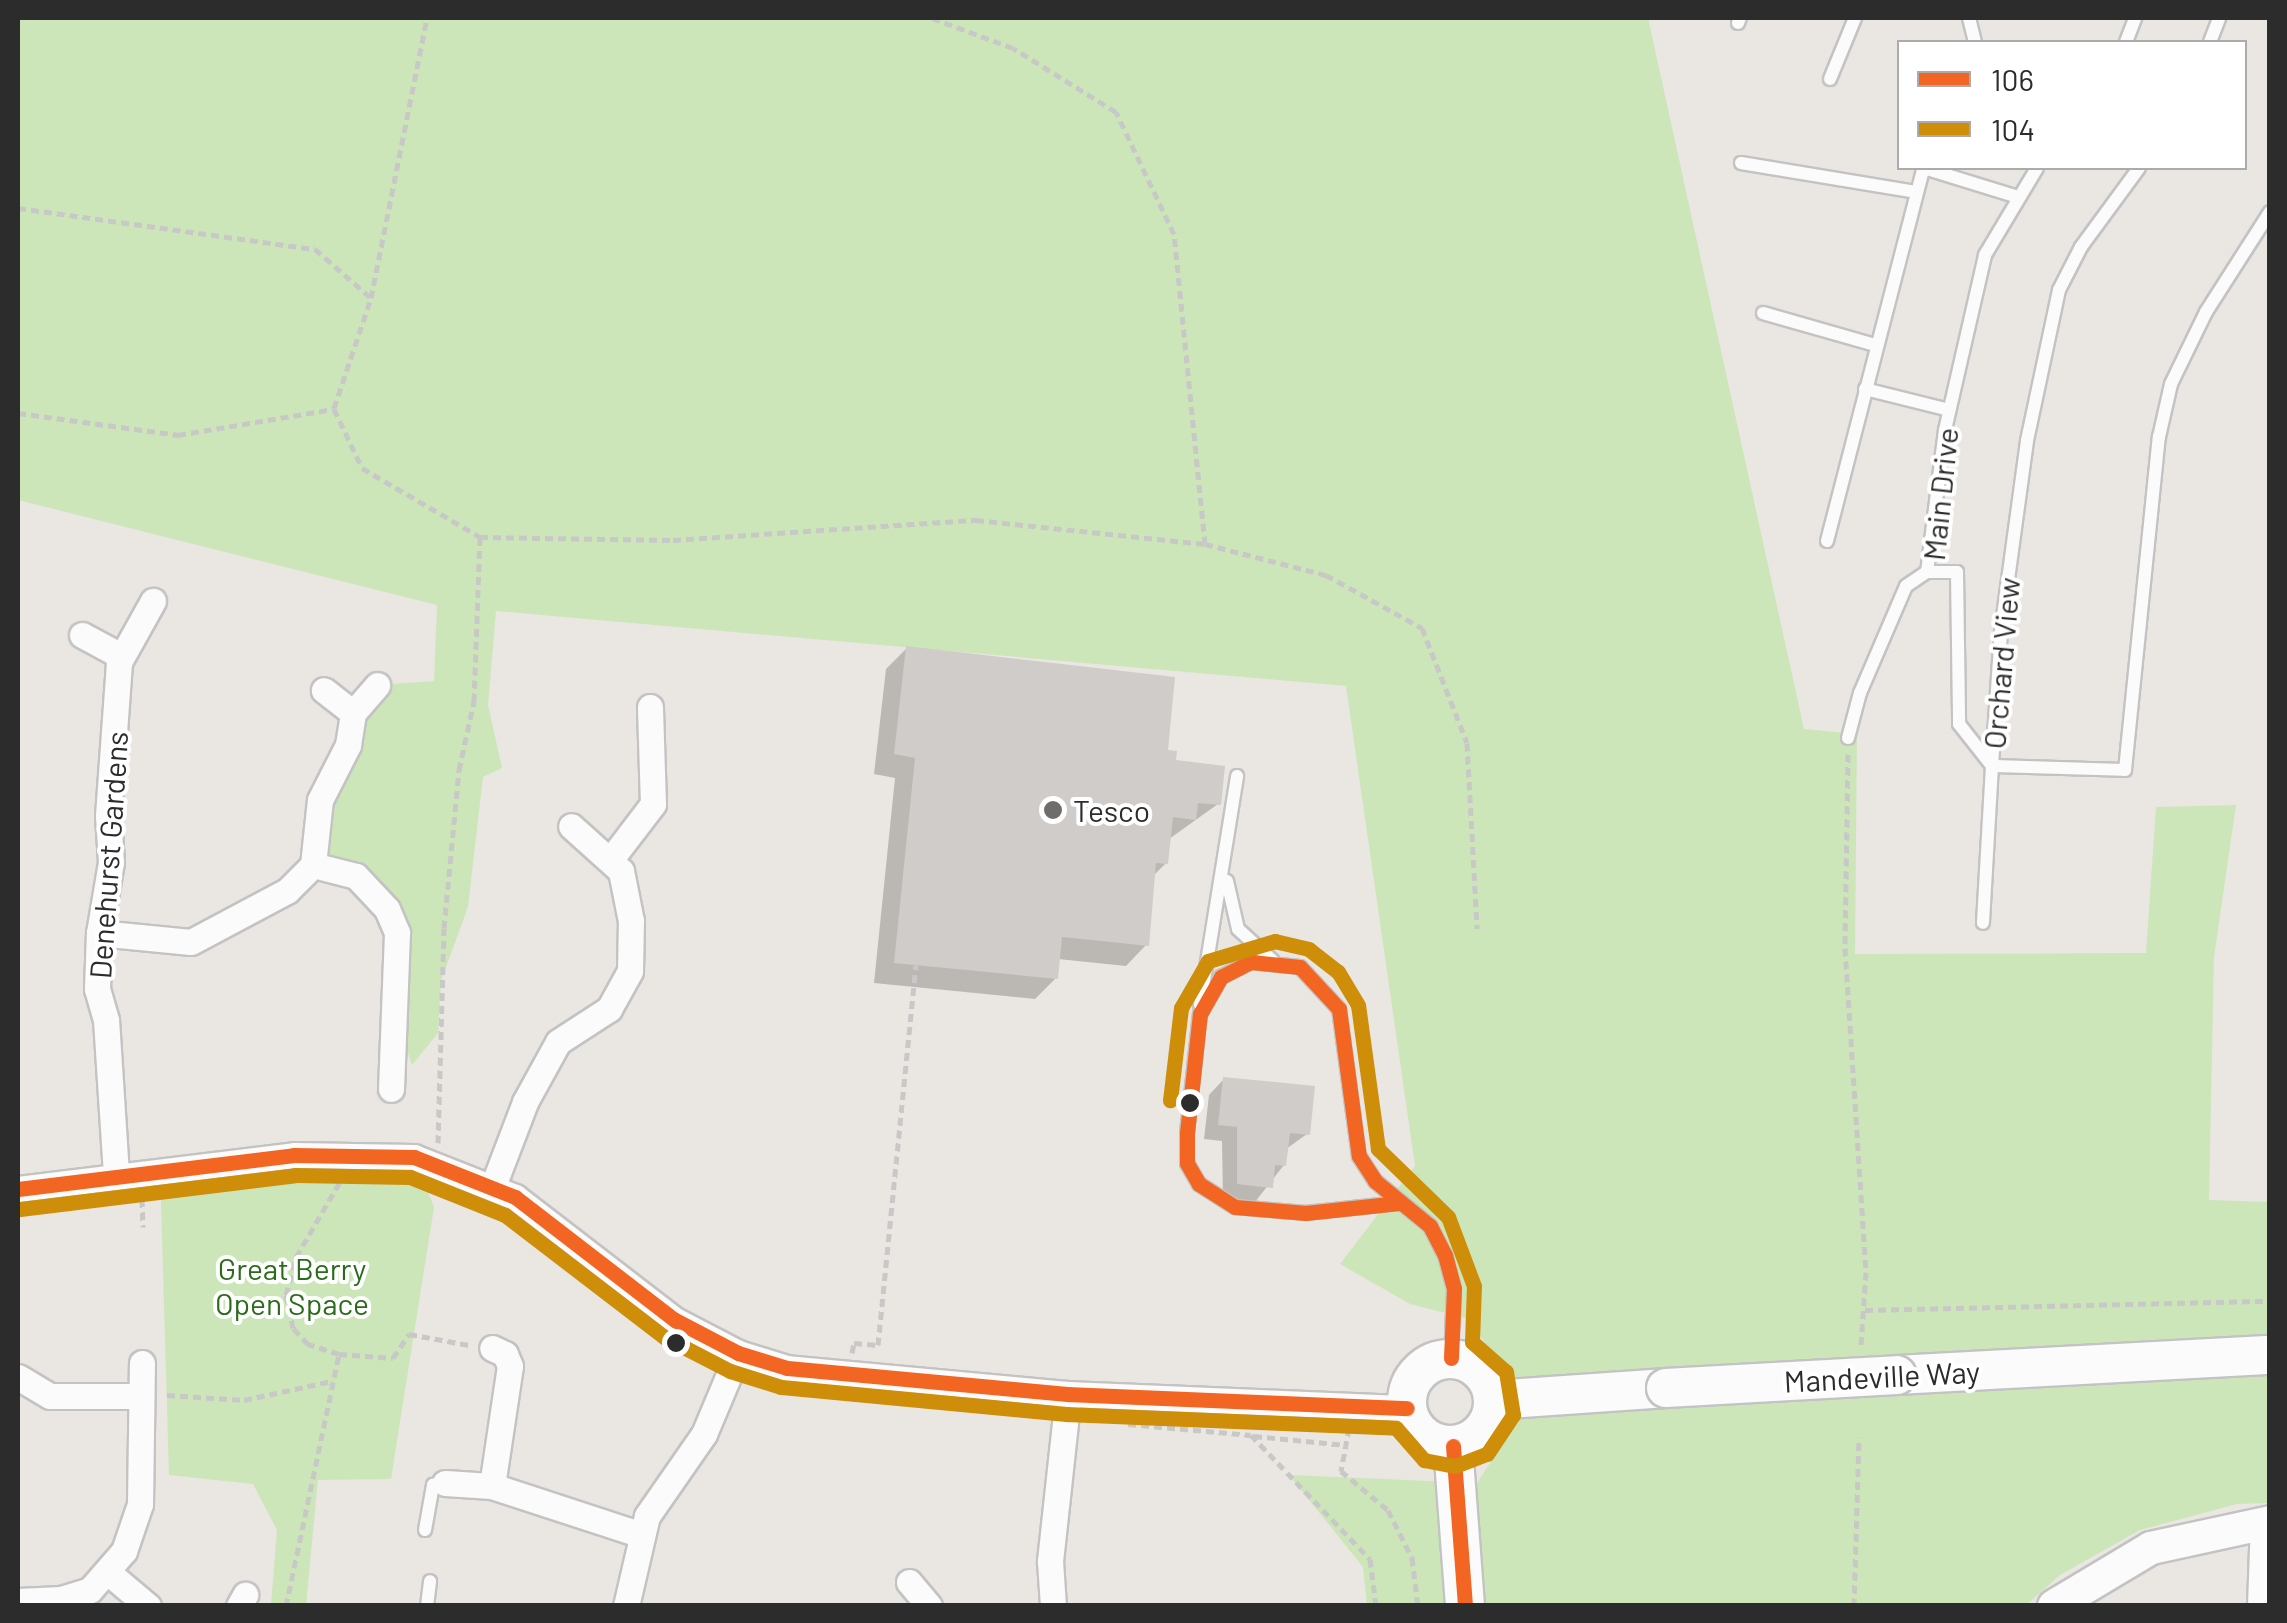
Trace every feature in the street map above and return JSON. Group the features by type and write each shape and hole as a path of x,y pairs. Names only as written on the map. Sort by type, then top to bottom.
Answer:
{"main road":[{"name":"Mandeville Way","path":"1494,1400 2270,1354"},
{"path":"1451,1358 1480,1370 1494,1400 1488,1424 1474,1439 1453,1446 1420,1434 1406,1408 1417,1372 1451,1358"},
{"path":"1453,1446 1466,1606"}],"street":[{"name":"Denehurst Gardens","path":"116,1174 107,1034 97,989 99,933 112,862 108,816 121,656 153,601"},
{"path":"82,635 121,656"},
{"path":"99,933 191,942 287,891 313,865 320,800 348,745 353,713 377,686"},
{"path":"324,690 353,713"},
{"path":"611,859 653,804 650,707"},
{"path":"492,1186 558,1042 610,1009 623,992 631,921 628,890 611,859 571,826"},
{"path":"313,865 356,876 387,909 397,933 392,1089"},
{"path":"18,1189 116,1174 336,1154 439,1163 492,1186 538,1213 675,1320 738,1353 800,1370 1068,1394 1406,1408"},
{"path":"492,1348 505,1354 510,1366 492,1486"},
{"path":"626,1606 639,1534 704,1434 738,1353"},
{"path":"18,1600 60,1599 110,1574 140,1504 142,1363"},
{"path":"18,1378 50,1396 141,1396"},
{"path":"1025,1606 1052,1602 1068,1394"},
{"path":"445,1483 492,1486 639,1534"},
{"path":"2054,1606 2152,1548 2266,1522 2260,1606"},
{"path":"110,1574 148,1606"},
{"path":"909,1582 929,1606"}],"lane":[{"path":"1830,79 1855,18"},
{"path":"1741,163 1916,192"},
{"path":"1828,541 1864,389 1924,170 2014,196"},
{"name":"Main Drive","path":"1992,766 1958,724 1958,572 1927,572 1949,410 1985,255 2014,196 2034,170"},
{"name":"Orchard View","path":"2138,170 2081,247 2059,290 2022,479 2001,630 1992,766 2125,770 2159,437 2171,384 2206,312 2270,212"},
{"path":"1763,313 1876,345"},
{"path":"1864,389 1949,410"},
{"path":"1848,738 1860,693 1906,586 1927,572"},
{"path":"1983,923 1992,766"},
{"path":"1237,776 1227,864 1200,1014 1186,1133 1187,1163 1199,1184 1235,1207 1306,1213 1399,1204"},
{"path":"1227,864 1228,900 1238,929 1272,961"},
{"path":"1200,1014 1221,977 1272,961 1300,967 1339,1009 1359,1156 1399,1204 1430,1226 1445,1255 1454,1289 1451,1358"},
{"path":"424,1530 433,1485 445,1483"},
{"path":"426,1606 430,1581"}],"path":[{"path":"426,18 372,298 334,409 362,468 480,537 673,540 976,520 1205,544 1326,575 1422,628 1467,743 1477,928"},
{"path":"932,18 1013,48 1116,112 1174,234 1205,544"},
{"path":"18,208 315,249 372,298"},
{"path":"18,413 178,435 334,409"},
{"path":"439,1163 434,1102 444,928 459,770 474,701 480,537"},
{"path":"1848,738 1845,948 1865,1310 1861,1344"},
{"path":"849,1373 854,1342 878,1345 916,965"},
{"path":"336,1154 341,1182 296,1258 286,1295 293,1328 308,1344 339,1354 393,1358 409,1334 492,1348"},
{"path":"1865,1310 2270,1301"},
{"path":"286,1606 339,1354"},
{"path":"141,1396 244,1400 332,1381"},
{"path":"1250,1435 1346,1445 1341,1470 1388,1510 1412,1558 1418,1606"},
{"path":"1854,1606 1859,1437"}],"green space":[{"path":"18,18 1648,18 1804,729 1857,734 1855,954 2146,953 2156,807 2236,805 2214,957 2209,1200 2269,1202 2269,1503 2237,1504 2140,1530 2060,1575 2026,1605 1367,1605 1363,1567 1289,1475 1477,1483 1503,1443 1499,1374 1473,1320 1410,1304 1340,1264 1415,1166 1346,686 496,611 488,705 502,768 483,777 468,907 441,981 438,1033 412,1065 395,1014 387,909 313,865 316,838 377,685 434,681 437,605 18,500"},
{"name":"Great Berry Open Space","path":"414,1157 434,1207 391,1479 318,1480 306,1605 271,1605 277,1530 253,1484 169,1475 160,1169"}],"building":[{"name":"Tesco","path":"906,646 1175,677 1168,750 1177,751 1176,760 1225,766 1221,805 1198,803 1196,820 1173,817 1168,864 1156,863 1149,946 1062,937 1058,979 894,963 915,758 894,754"},
{"path":"1223,1077 1315,1086 1310,1135 1290,1133 1286,1166 1275,1165 1273,1188 1237,1184 1237,1127 1218,1125"}],"transit line":[{"name":"104","path":"20,1209 295,1175 410,1177 505,1215 664,1337 730,1371 781,1387 1067,1414 1396,1428 1424,1460 1455,1466 1487,1454 1513,1415 1506,1372 1472,1342 1474,1286 1448,1217 1378,1149 1358,1005 1338,972 1309,949 1275,941 1208,961 1181,1008 1170,1100"},
{"name":"106","path":"1399,1203 1306,1213 1235,1207 1199,1184 1187,1163 1187,1133 1200,1014 1221,977 1251,962 1300,967 1339,1009 1359,1156 1375,1181 1430,1226 1445,1255 1454,1289 1451,1358"},
{"name":"106","path":"18,1189 294,1155 414,1157 515,1197 675,1320 738,1353 787,1368 1068,1394 1407,1408"},
{"name":"106","path":"1453,1446 1465,1606"}],"place":[{"name":"Tesco","path":"1053,810"}]}
